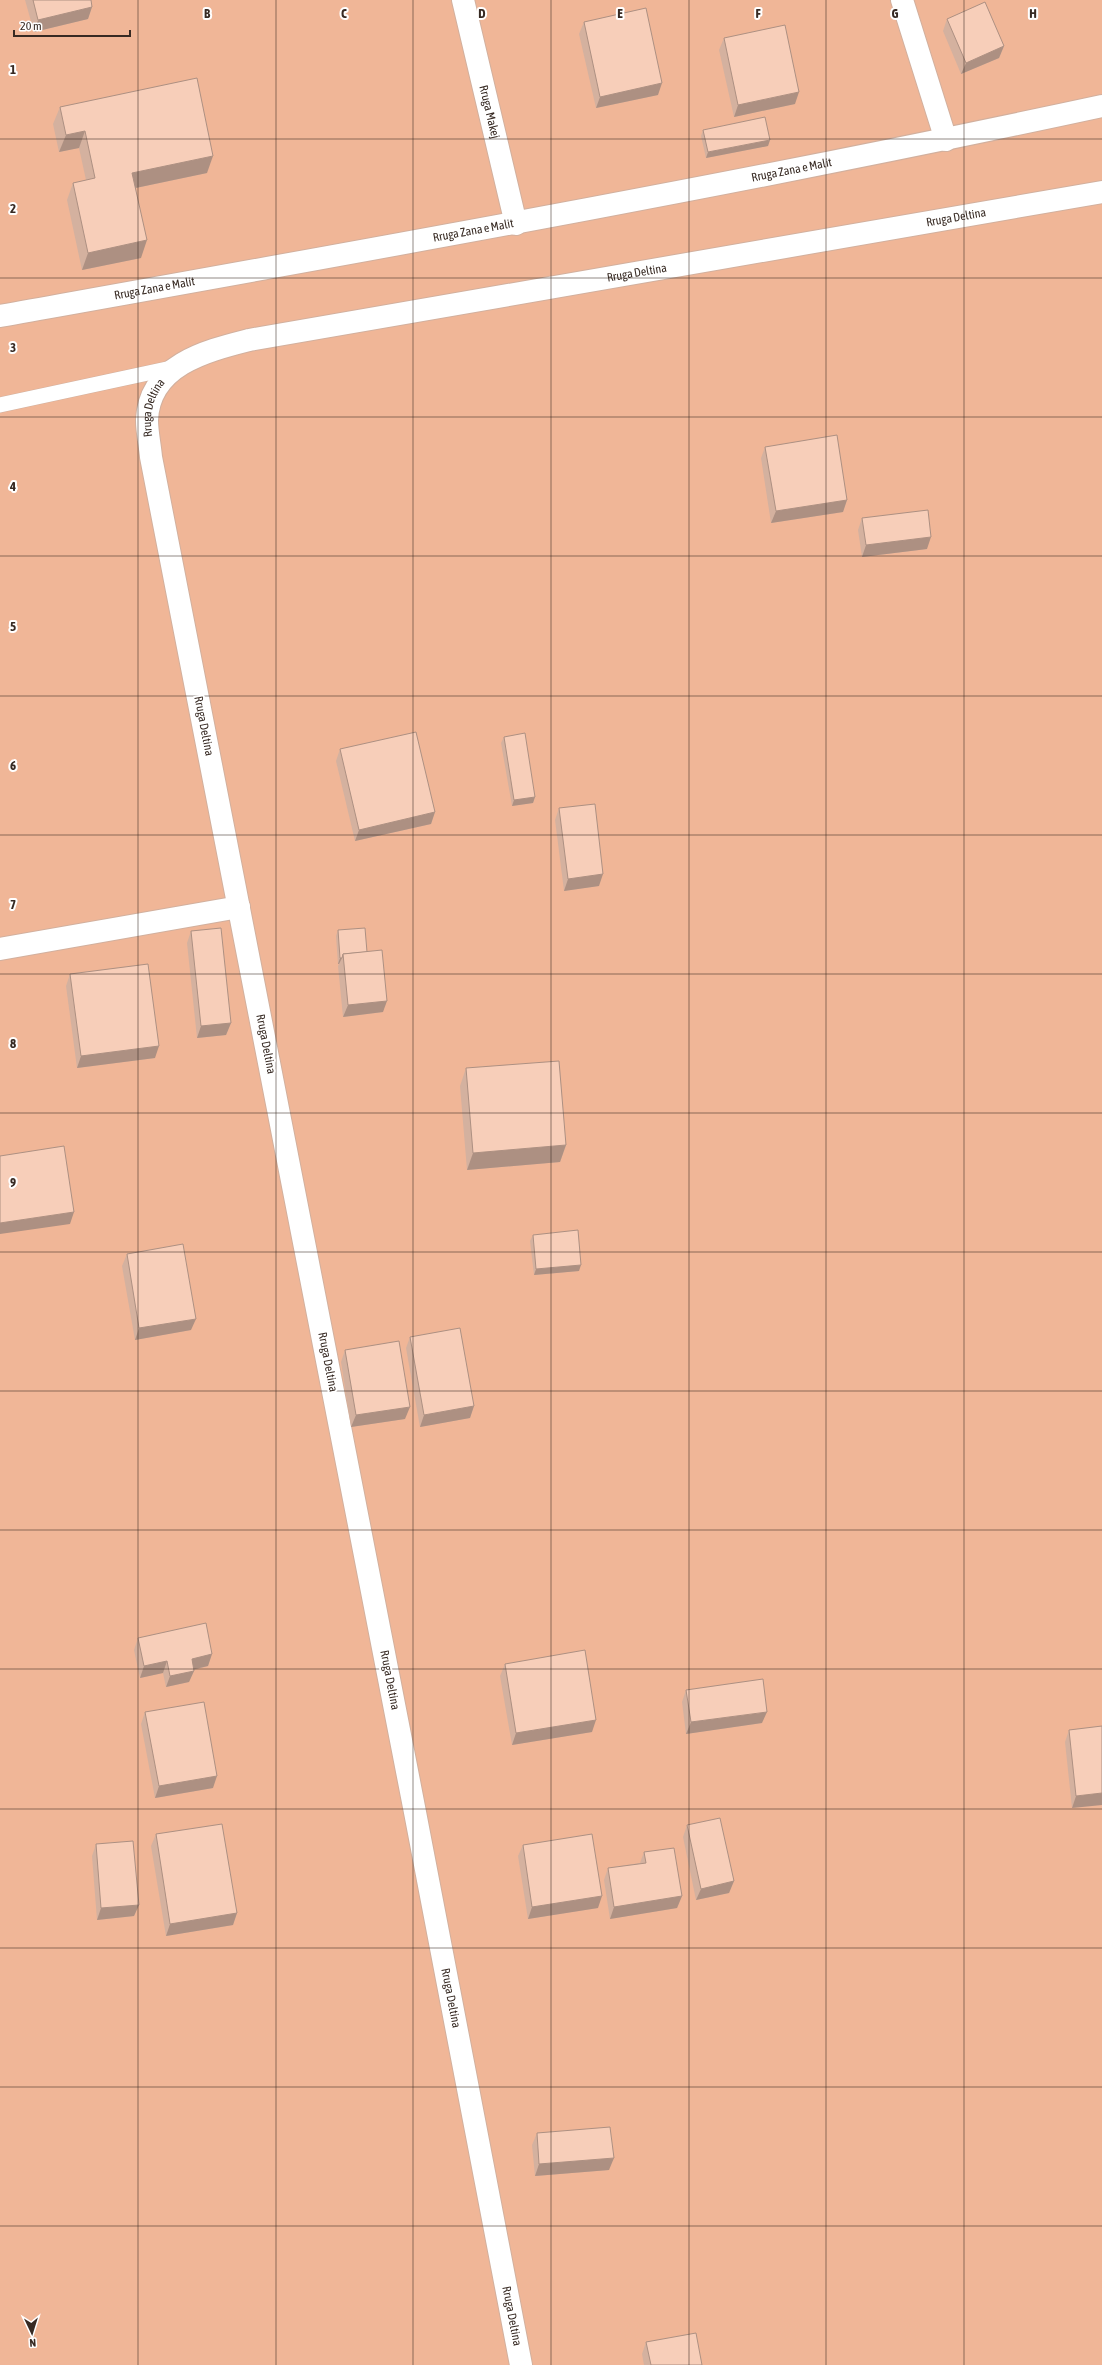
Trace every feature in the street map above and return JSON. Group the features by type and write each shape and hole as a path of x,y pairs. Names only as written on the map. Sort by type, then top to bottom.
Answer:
{"street":[{"name":"Rruga Makej","path":"463,0 516,224"},
{"path":"902,0 946,140"},
{"name":"Rruga Zana e Malit","path":"0,316 516,224 946,140 1102,106"},
{"name":"Rruga Deltina","path":"521,2365 151,457 147,420 151,401 159,385 177,366 202,352 249,340 1102,192"},
{"path":"0,950 239,907"}],"lane":[{"name":"Rruga Deltina","path":"0,405 177,366"}],"shaded area":[{"path":"0,0 1102,0 1102,2365 0,2365"}],"building":[{"path":"33,0 91,0 92,7 38,20"},
{"path":"985,2 1004,46 966,63 947,19"},
{"path":"646,8 662,83 600,97 584,22"},
{"path":"785,25 799,92 738,105 724,38"},
{"path":"197,78 213,156 132,173 147,240 88,253 73,183 95,178 85,131 66,135 60,107"},
{"path":"765,117 770,140 708,152 703,130"},
{"path":"837,435 847,500 776,511 765,447"},
{"path":"928,510 931,537 866,545 862,518"},
{"path":"416,732 435,812 359,830 340,749"},
{"path":"525,733 535,797 514,800 504,737"},
{"path":"595,804 603,874 568,879 559,808"},
{"path":"221,928 231,1023 201,1026 191,931"},
{"path":"365,928 367,952 343,954 342,958 340,958 338,930"},
{"path":"382,950 387,1001 348,1005 343,954"},
{"path":"148,964 159,1046 81,1056 70,974"},
{"path":"559,1061 566,1145 473,1153 466,1068"},
{"path":"64,1146 74,1212 0,1223 0,1156"},
{"path":"578,1230 581,1265 536,1269 533,1235"},
{"path":"183,1244 196,1319 139,1328 127,1254"},
{"path":"460,1328 474,1406 424,1415 410,1337"},
{"path":"399,1341 410,1407 356,1415 345,1350"},
{"path":"206,1623 212,1654 192,1659 194,1671 170,1676 167,1661 144,1666 138,1638"},
{"path":"585,1650 596,1720 516,1733 505,1664"},
{"path":"763,1679 767,1712 691,1722 686,1690"},
{"path":"204,1702 217,1776 159,1786 145,1712"},
{"path":"1102,1726 1102,1793 1076,1796 1069,1730"},
{"path":"720,1818 734,1881 701,1889 687,1825"},
{"path":"222,1824 237,1913 170,1924 156,1834"},
{"path":"592,1834 602,1896 532,1907 523,1845"},
{"path":"133,1841 139,1905 101,1908 96,1844"},
{"path":"674,1848 682,1896 614,1907 608,1868 646,1863 644,1852"},
{"path":"610,2127 614,2158 539,2164 537,2133"},
{"path":"696,2333 702,2365 651,2365 646,2342"}]}
